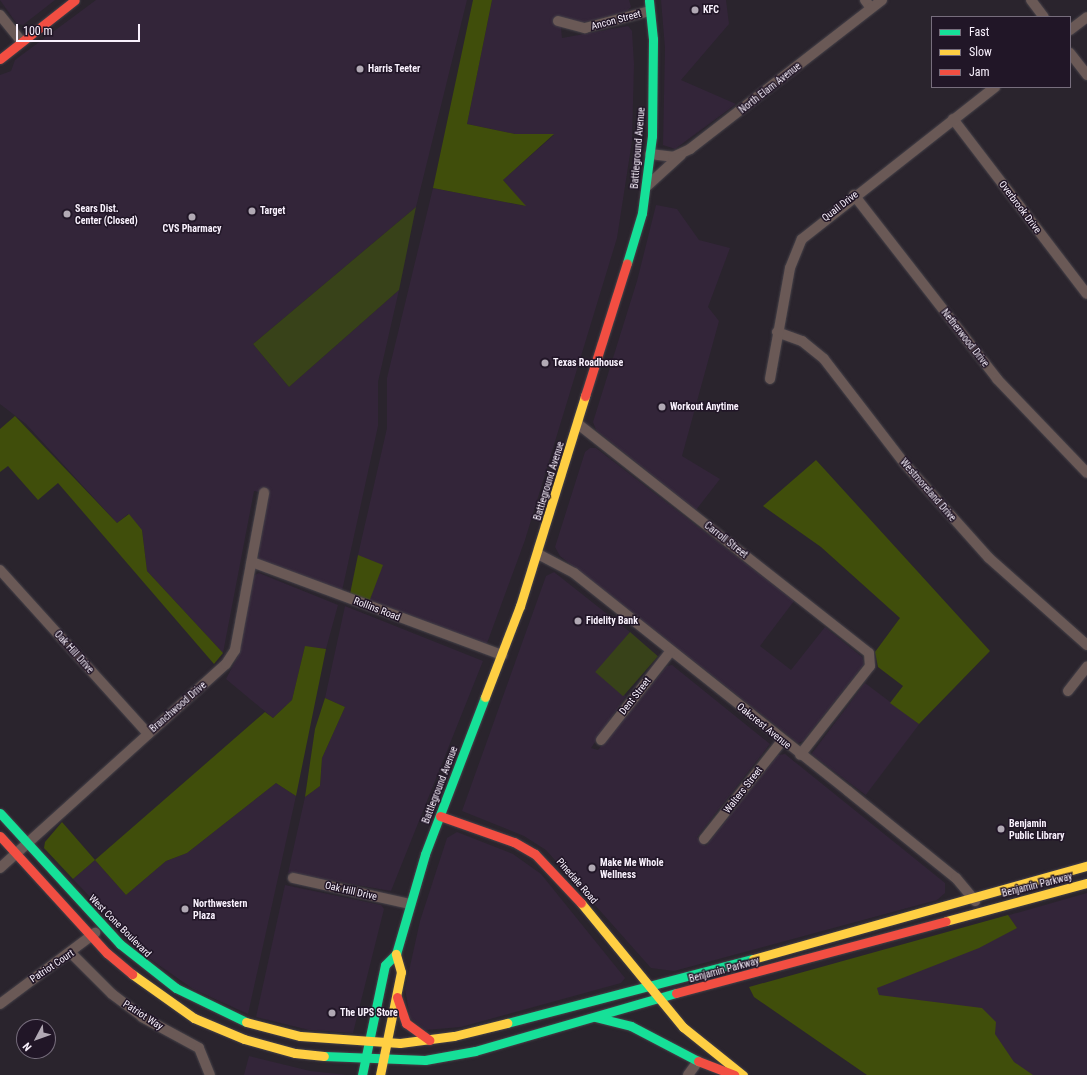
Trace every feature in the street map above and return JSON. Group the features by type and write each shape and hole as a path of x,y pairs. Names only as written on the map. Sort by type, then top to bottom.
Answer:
{"main road":[{"path":"0,59 75,0"},
{"name":"Battleground Avenue","path":"362,1075 367,1042 385,966 396,954 410,904 440,816 502,655 538,554 622,284 647,186 650,154 653,78 649,0"},
{"name":"West Cone Boulevard","path":"0,813 102,926 156,974 221,1013 300,1036 367,1042"},
{"name":"Pinedale Road","path":"440,816 514,842 535,854 560,876 650,986 702,1044 744,1075"},
{"path":"0,836 91,936 128,973 156,994 219,1030 295,1053 364,1059"},
{"name":"Benjamin Parkway","path":"367,1042 386,1043 429,1040 650,986 1087,866"},
{"name":"Benjamin Parkway","path":"364,1059 425,1060 475,1051 591,1016 661,999 977,911 1087,883"},
{"name":"Battleground Avenue","path":"380,1075 401,972 396,954"},
{"path":"397,993 406,1023 429,1040"},
{"path":"591,1016 631,1026 698,1061 734,1075"}],"street":[{"name":"North Elam Avenue","path":"647,186 682,154 868,4 882,0"},
{"path":"1031,0 1043,16"},
{"name":"Ancon Street","path":"558,21 585,28 650,11"},
{"path":"0,15 20,42"},
{"path":"1071,29 1087,17"},
{"path":"1071,54 1087,75"},
{"name":"Quail Drive","path":"770,379 777,332 790,268 802,239 854,195 995,88"},
{"name":"Overbrook Drive","path":"954,119 1087,294"},
{"path":"650,154 682,154"},
{"name":"Netherwood Drive","path":"854,195 997,379 1087,472"},
{"name":"Westmoreland Drive","path":"777,332 802,341 824,359 904,463 979,547 1087,645"},
{"name":"Carroll Street","path":"578,424 863,648 871,659 870,666 800,755"},
{"name":"Branchwood Drive","path":"0,868 226,664 235,650 264,493"},
{"name":"Oakcrest Avenue","path":"538,554 574,573 670,652 943,868 974,897"},
{"name":"Rollins Road","path":"252,562 502,655"},
{"name":"Oak Hill Drive","path":"0,570 148,734"},
{"name":"Dent Street","path":"601,740 670,652"},
{"path":"1068,691 1087,667"},
{"name":"Walters Street","path":"704,839 782,741"},
{"name":"Oak Hill Drive","path":"293,878 410,904"},
{"path":"974,897 977,911"},
{"name":"Patriot Court","path":"0,1004 71,953 102,926"},
{"name":"Patriot Way","path":"71,953 112,994 142,1017 199,1048 210,1075"},
{"path":"688,1075 698,1061"}],"shaded area":[{"path":"0,0 55,0 23,25 17,24"},
{"path":"96,0 467,0 416,207 253,344 289,387 399,290 378,382 378,426 342,591 258,560 266,493 254,491 223,653 147,571 142,530 128,514 117,523 26,424 0,404 0,75 11,71 15,60"},
{"path":"492,0 629,0 631,7 626,12 561,28 562,38 628,26 632,31 634,64 632,141 617,238 525,540 486,646 369,602 358,555 387,428 387,378 433,188 525,206 503,180 554,135 515,134 467,124"},
{"path":"661,0 726,0 729,24 681,80 736,104 675,149 663,145 665,48"},
{"path":"656,205 677,209 699,240 730,248 708,307 719,321 682,456 720,479 696,510 596,430 593,422 637,281"},
{"path":"590,448 596,448 794,601 760,646 791,670 825,627 862,657 864,664 803,741 798,743 560,556 555,547 585,452"},
{"path":"554,572 630,632 597,673 626,696 591,748 598,750 667,666 672,665 770,744 697,837 706,846 778,755 785,754 945,883 945,893 937,900 674,971 651,968 546,850 524,836 462,811 546,576"},
{"path":"259,573 338,605 326,649 305,647 292,700 273,718 226,679 239,654 253,576"},
{"path":"345,606 483,661 391,891 288,873 305,797 320,786 322,758 345,707 325,698"},
{"path":"865,683 919,724 866,795 811,754"},
{"name":"Northwestern Plaza","path":"276,783 296,796 248,1014 193,989 146,956 73,879 95,860 126,895 166,861 187,853"},
{"path":"457,832 513,854 541,874 625,978 621,983 461,1027 425,1030 410,1018 405,989 420,921 447,838"},
{"path":"285,885 381,905 384,909 353,1033 309,1030 256,1017"},
{"path":"1087,893 1087,1075 1015,1075 870,1001 858,958"},
{"path":"249,1056 310,1071 347,1075 244,1075"}],"green space":[{"path":"473,0 492,0 467,124 515,134 554,134 503,180 526,206 433,188"},
{"path":"416,207 399,290 289,387 253,344"},
{"path":"15,416 117,523 129,514 142,530 147,571 223,653 214,664 58,483 38,500 8,466 0,472 0,429"},
{"path":"816,460 990,651 919,724 890,703 903,686 878,667 875,652 900,618 821,547 763,506"},
{"path":"358,555 383,565 369,602 350,594"},
{"path":"630,632 658,656 623,696 595,672"},
{"path":"305,646 326,649 296,796 276,783 187,853 166,861 126,895 95,860 265,712 273,718 292,700"},
{"path":"325,698 345,707 322,758 320,786 305,797 315,729"},
{"path":"62,822 95,860 73,879 44,848 45,842"},
{"path":"1008,915 1017,928 979,948 877,988 879,995 982,1008 996,1022 995,1034 1014,1062 1033,1075 867,1075 754,997 749,987"}],"traffic: fast":[{"path":"627,263 642,213 652,136 653,39 649,0"},
{"path":"362,1075 385,965 396,954 425,854 485,697"},
{"path":"0,813 120,944 176,988 246,1022"},
{"path":"507,1023 753,959"},
{"path":"324,1056 425,1060 475,1051 676,993"},
{"path":"595,1017 631,1026 698,1061"}],"traffic: slow":[{"path":"485,697 520,606 585,396"},
{"path":"753,959 1087,866"},
{"path":"946,921 1087,883"},
{"path":"581,903 683,1027 743,1075"},
{"path":"380,1075 401,972 396,954"},
{"path":"132,974 194,1018 244,1039 295,1053 324,1056"},
{"path":"246,1022 300,1036 400,1043 454,1036 507,1023"}],"traffic: jam":[{"path":"0,59 75,0"},
{"path":"585,396 627,263"},
{"path":"440,816 514,842 535,854 581,903"},
{"path":"0,836 107,953 132,974"},
{"path":"676,993 946,921"},
{"path":"397,997 406,1023 429,1040"},
{"path":"698,1061 734,1075"}],"place":[{"name":"KFC","path":"695,10"},
{"name":"Harris Teeter","path":"360,69"},
{"name":"Target","path":"252,211"},
{"name":"Sears Dist. Center (Closed)","path":"67,214"},
{"name":"CVS Pharmacy","path":"192,217"},
{"name":"Texas Roadhouse","path":"545,363"},
{"name":"Workout Anytime","path":"662,407"},
{"name":"Fidelity Bank","path":"578,621"},
{"name":"Benjamin Public Library","path":"1001,829"},
{"name":"Make Me Whole Wellness","path":"592,868"},
{"name":"Northwestern Plaza","path":"185,909"},
{"name":"The UPS Store","path":"332,1013"}]}
